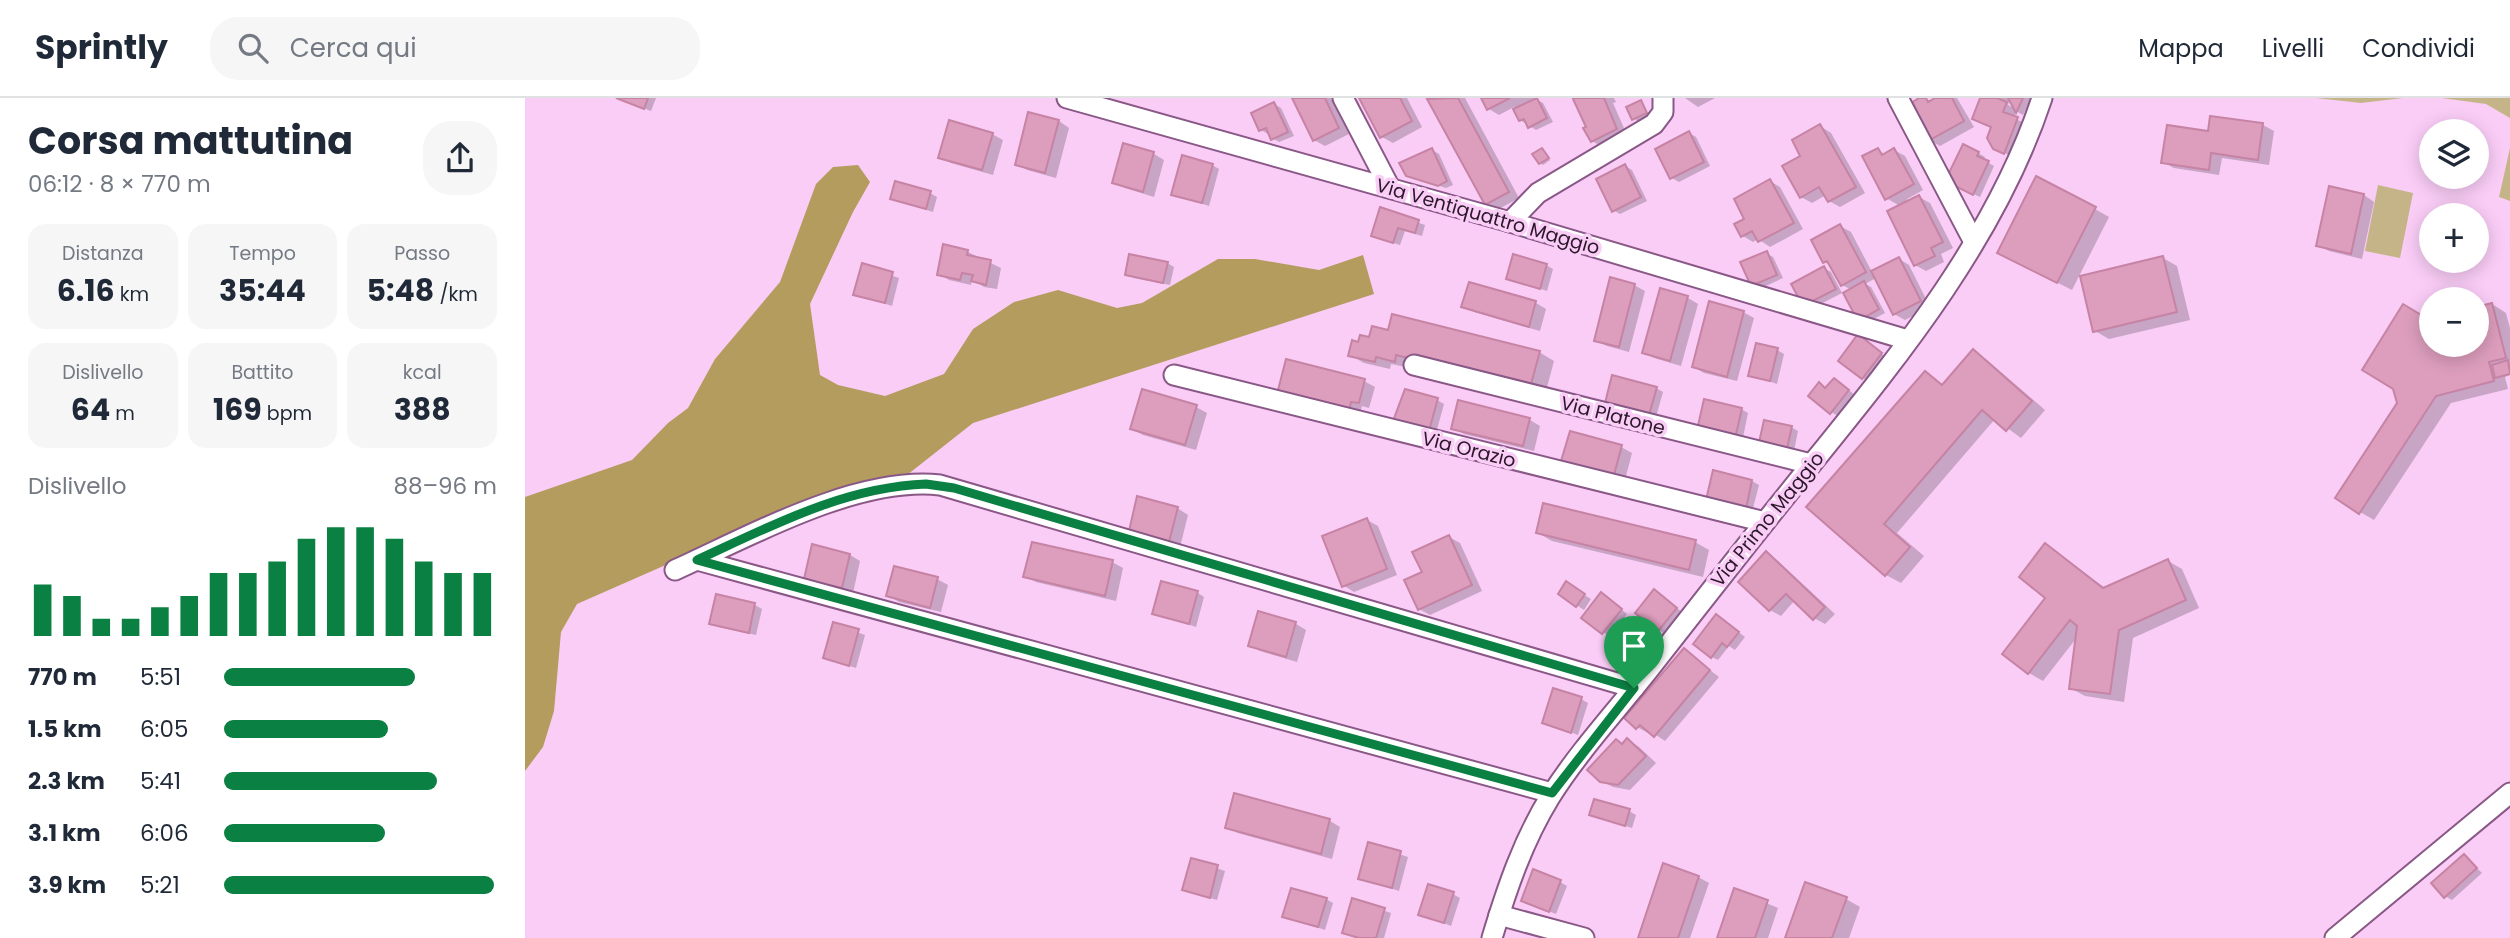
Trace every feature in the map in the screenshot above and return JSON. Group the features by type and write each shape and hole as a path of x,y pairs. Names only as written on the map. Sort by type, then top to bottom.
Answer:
{"street":[{"name":"Via Ventiquattro Maggio","path":"1067,98 1510,222 1908,340"},
{"path":"1343,98 1390,188"},
{"path":"1510,222 1538,193 1654,124 1663,112 1663,98"},
{"path":"1898,98 1973,242"},
{"name":"Via Primo Maggio","path":"1492,938 1519,856 1552,793 1942,293 2016,164 2042,98"},
{"name":"Via Platone","path":"1414,365 1811,464"},
{"name":"Via Orazio","path":"1174,375 1765,523"},
{"path":"675,570 798,514 842,498 903,485 940,485 1634,688"},
{"path":"697,560 1552,793"},
{"path":"2335,938 2510,793"},
{"path":"1499,915 1584,938"}],"shaded area":[{"path":"2316,98 2403,98 2361,103"},
{"path":"2442,98 2510,98 2510,118 2486,104"},
{"path":"2510,148 2510,201 2499,197"},
{"path":"858,165 870,182 810,304 820,375 838,385 885,396 944,374 973,329 1014,302 1058,290 1117,308 1142,303 1218,259 1255,259 1319,270 1363,255 1374,294 973,423 907,475 795,508 577,604 561,632 554,711 543,747 525,771 525,497 632,460 668,423 688,408 715,359 780,282 816,184 833,167"},
{"path":"2378,185 2413,193 2400,258 2365,251"}],"building":[{"path":"616,98 648,98 644,109"},
{"path":"1292,98 1325,98 1339,128 1313,141"},
{"path":"1359,98 1400,98 1412,121 1380,138"},
{"path":"1458,98 1509,192 1485,205 1427,99"},
{"path":"1481,98 1510,98 1487,110"},
{"path":"1537,98 1547,118 1528,128 1524,119 1519,121 1513,109"},
{"path":"1604,98 1617,129 1591,142 1583,128 1586,127 1573,99"},
{"path":"1919,98 1926,98 1928,102 1935,98 1952,98 1964,121 1928,141 1908,105"},
{"path":"1980,98 1997,98 2007,102 2003,112 2018,117 2004,154 1993,149 1987,138 1991,127 1972,119"},
{"path":"2008,98 2023,98 2016,113"},
{"path":"1641,100 1647,113 1632,120 1626,107"},
{"path":"1274,102 1288,132 1271,140 1266,128 1259,131 1251,113"},
{"path":"1028,112 1059,120 1045,173 1015,165"},
{"path":"2210,116 2263,123 2258,160 2211,153 2209,170 2161,163 2167,125 2208,131"},
{"path":"949,120 993,133 982,170 938,158"},
{"path":"1820,124 1856,187 1828,202 1819,187 1800,198 1782,166 1800,156 1792,140"},
{"path":"1689,131 1704,162 1670,179 1655,149"},
{"path":"1123,143 1154,152 1143,192 1112,183"},
{"path":"1963,144 1979,152 1977,156 1989,161 1973,195 1945,181"},
{"path":"1432,148 1447,181 1438,186 1406,176 1399,163"},
{"path":"1542,148 1549,158 1539,164 1532,154"},
{"path":"1878,148 1882,155 1894,148 1914,184 1885,200 1862,156"},
{"path":"1182,155 1213,164 1202,203 1171,195"},
{"path":"1625,164 1641,197 1612,212 1596,179"},
{"path":"2036,176 2096,207 2057,283 1997,253"},
{"path":"1770,179 1794,223 1758,242 1752,231 1741,237 1734,224 1744,219 1734,199"},
{"path":"895,181 931,191 926,209 890,199"},
{"path":"2329,186 2364,194 2351,254 2316,246"},
{"path":"1919,195 1943,242 1931,248 1935,256 1914,266 1887,211"},
{"path":"1380,207 1419,220 1415,233 1398,228 1393,243 1371,236"},
{"path":"1840,224 1866,272 1841,286 1827,261 1823,263 1811,240"},
{"path":"943,244 968,250 967,255 991,260 986,285 971,281 973,275 962,273 960,280 937,275"},
{"path":"1767,251 1777,275 1751,286 1740,262"},
{"path":"1129,254 1168,262 1163,283 1125,275"},
{"path":"1513,254 1547,264 1540,289 1506,279"},
{"path":"2163,256 2177,312 2093,332 2080,276"},
{"path":"1899,257 1921,301 1893,315 1871,271"},
{"path":"862,263 893,272 885,303 853,295"},
{"path":"1824,266 1836,289 1803,306 1791,284"},
{"path":"1610,277 1635,284 1619,347 1594,341"},
{"path":"1864,281 1879,309 1858,321 1843,293"},
{"path":"1469,282 1536,301 1529,327 1461,307"},
{"path":"1660,288 1688,296 1670,361 1642,353"},
{"path":"1709,301 1744,311 1727,377 1692,367"},
{"path":"2492,303 2506,358 2489,362 2494,381 2436,396 2359,514 2335,498 2397,403 2393,389 2362,370 2403,304 2419,314 2419,357 2489,357 2489,304"},
{"path":"1392,314 1540,351 1530,388 1396,355 1395,362 1376,357 1375,362 1348,356 1352,340 1358,342 1360,335 1369,337 1372,326 1388,330"},
{"path":"1858,334 1882,353 1862,379 1838,361"},
{"path":"1756,343 1778,348 1770,381 1748,376"},
{"path":"1973,349 2032,401 2006,431 1982,410 1884,524 1910,547 1885,576 1806,507 1925,371 1942,385"},
{"path":"1286,359 1365,379 1359,403 1351,402 1349,412 1277,394"},
{"path":"2508,360 2510,374 2495,378 2492,365"},
{"path":"1612,375 1657,387 1649,415 1605,403"},
{"path":"1834,378 1849,390 1830,414 1808,396 1819,382 1825,388"},
{"path":"1142,389 1197,405 1185,445 1130,429"},
{"path":"1405,389 1438,398 1429,431 1393,421"},
{"path":"1704,399 1742,408 1735,439 1697,430"},
{"path":"1458,400 1530,418 1523,446 1451,429"},
{"path":"1764,420 1792,426 1786,453 1758,447"},
{"path":"1570,431 1622,445 1614,475 1561,461"},
{"path":"1713,470 1752,480 1746,509 1706,500"},
{"path":"1137,496 1178,507 1169,542 1129,531"},
{"path":"1543,503 1696,540 1689,570 1536,533"},
{"path":"1367,518 1387,569 1342,587 1322,536"},
{"path":"1449,535 1472,585 1418,610 1404,580 1422,572 1412,552"},
{"path":"1032,542 1113,560 1105,596 1023,577"},
{"path":"2045,543 2103,588 2168,559 2186,600 2119,630 2110,694 2069,689 2077,626 2070,620 2028,674 2002,654 2045,598 2019,577"},
{"path":"812,544 850,554 842,588 804,579"},
{"path":"1766,551 1825,607 1813,620 1786,594 1769,611 1738,582"},
{"path":"894,566 938,577 930,608 886,596"},
{"path":"1161,581 1198,591 1189,624 1152,614"},
{"path":"1566,581 1585,594 1576,607 1558,594"},
{"path":"1654,589 1677,608 1658,631 1635,613"},
{"path":"1601,592 1622,609 1602,634 1581,618"},
{"path":"716,594 755,603 749,633 709,624"},
{"path":"1258,611 1296,622 1286,657 1248,646"},
{"path":"1716,614 1739,632 1727,647 1722,643 1711,658 1693,644"},
{"path":"833,622 859,629 849,666 823,658"},
{"path":"1684,648 1710,670 1654,737 1640,725 1636,729 1624,718"},
{"path":"1553,688 1582,697 1571,733 1542,723"},
{"path":"1627,738 1646,756 1618,785 1600,782 1587,770 1616,739 1622,744"},
{"path":"1234,793 1330,819 1321,854 1225,828"},
{"path":"1594,799 1630,809 1625,826 1589,815"},
{"path":"1368,842 1401,851 1392,888 1358,879"},
{"path":"2464,854 2477,868 2444,898 2431,883"},
{"path":"1191,858 1218,865 1210,898 1182,890"},
{"path":"1663,863 1699,876 1678,938 1638,938"},
{"path":"1533,869 1561,880 1549,912 1521,901"},
{"path":"1805,882 1847,897 1832,938 1785,938"},
{"path":"1428,884 1454,892 1444,923 1418,915"},
{"path":"1291,888 1327,898 1318,927 1282,917"},
{"path":"1734,888 1768,900 1755,938 1717,938"},
{"path":"1352,898 1385,908 1376,938 1359,938 1342,933"}],"route":[{"path":"903,485 940,485 1634,688 1552,793 697,560 798,514 842,498 903,485"}]}
